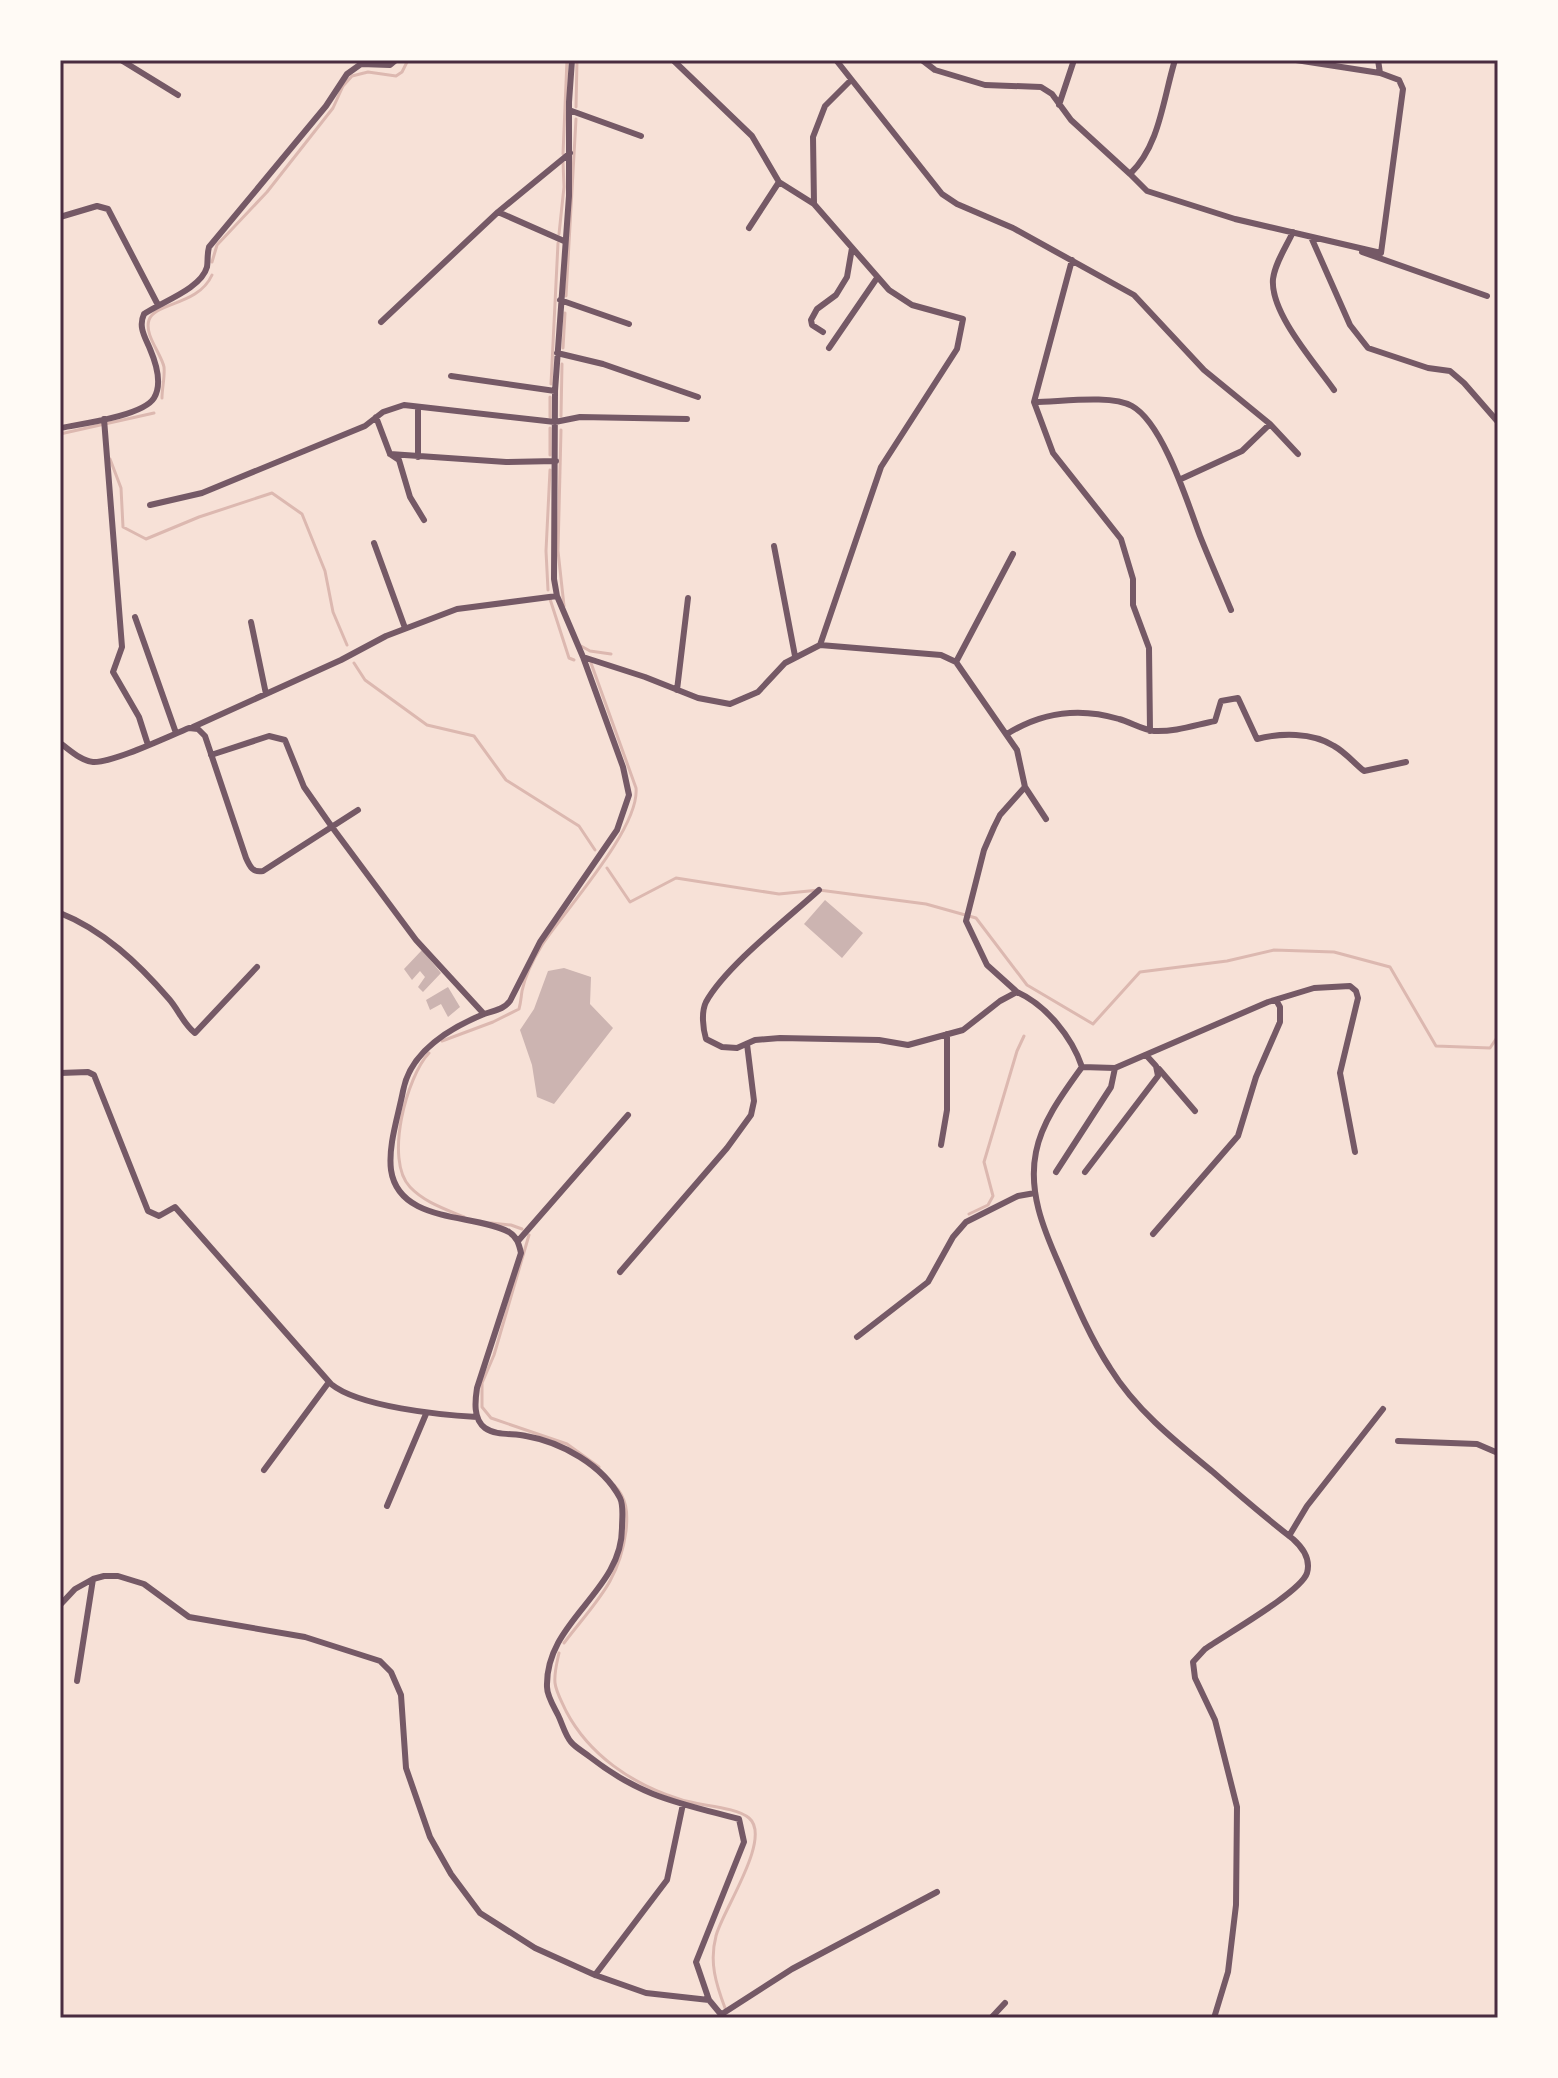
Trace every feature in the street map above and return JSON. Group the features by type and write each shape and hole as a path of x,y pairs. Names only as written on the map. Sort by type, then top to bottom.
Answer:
{"street":[{"path":"121,60 178,95"},
{"path":"60,428 104,423 144,406 154,398 158,385 156,362 142,331 141,321 145,313 196,282 207,267 209,247 326,106 347,74 361,64 390,65 396,60"},
{"path":"572,60 570,153 555,391 554,579 557,596 583,657 627,781 629,795 617,830 540,942 510,1001 504,1008 484,1014 430,1044 413,1065 404,1084 390,1154 391,1171 395,1185 408,1200 446,1217 510,1233 518,1241 521,1253 477,1388 477,1417 487,1429 529,1436 580,1457 600,1473 620,1498 622,1540 612,1570 559,1638 550,1664 547,1690 570,1741 613,1776 654,1797 739,1819 744,1842 696,1962 709,2000 723,2016 792,1969 937,1892"},
{"path":"673,60 752,136 779,182 814,204 877,278 912,305 963,319 957,349 881,467 820,645"},
{"path":"836,60 942,194 957,204 1013,228 1134,295 1204,370 1270,424 1298,454"},
{"path":"922,60 935,70 985,85 1041,87 1071,120 1147,191 1235,219 1381,253 1403,89 1399,80 1380,73 1296,60"},
{"path":"1059,105 1074,60"},
{"path":"1130,174 1141,164 1160,121 1175,60"},
{"path":"1378,60 1380,73"},
{"path":"814,204 813,137 825,106 851,80"},
{"path":"569,110 641,136"},
{"path":"381,322 498,212 570,153"},
{"path":"749,228 779,182"},
{"path":"60,217 97,206 108,209 158,305"},
{"path":"498,212 564,241"},
{"path":"1293,232 1273,279 1274,297 1292,331 1334,390"},
{"path":"1311,237 1350,325 1368,348 1428,368 1450,371 1498,422"},
{"path":"1332,241 1487,296"},
{"path":"823,332 812,325 811,320 817,309 836,295 847,277 852,248"},
{"path":"1072,260 1034,402 1053,453 1121,539 1133,579 1133,605 1149,648 1150,731"},
{"path":"829,348 877,278"},
{"path":"560,300 629,324"},
{"path":"557,353 603,364 698,397"},
{"path":"451,376 555,391"},
{"path":"1034,402 1109,401 1132,406 1149,423 1181,479 1200,536 1231,610"},
{"path":"150,505 202,493 365,426 383,412 404,405 555,422 580,417 687,419"},
{"path":"418,407 418,457"},
{"path":"376,417 390,454 399,460 410,497 424,520"},
{"path":"104,423 122,647 113,672 139,717 148,745"},
{"path":"1181,479 1242,451 1270,424"},
{"path":"390,454 506,462 556,461"},
{"path":"374,543 405,628"},
{"path":"774,546 795,656"},
{"path":"956,662 1013,554"},
{"path":"60,743 93,762 193,727 405,628 457,609 557,596"},
{"path":"677,690 688,598"},
{"path":"135,617 176,733"},
{"path":"251,622 266,694"},
{"path":"583,657 698,698 730,704 758,692 795,656 820,645 941,655 956,662 1007,734 1017,750 1025,787 1046,819"},
{"path":"1007,734 1026,722 1063,712 1099,713 1150,731 1174,730 1215,721 1221,701 1238,698 1257,739 1276,734 1302,736 1332,744 1364,771 1406,762"},
{"path":"193,727 205,736 246,858 253,870 263,871 358,810"},
{"path":"211,755 269,736 285,740 304,787 332,827 416,940 484,1014"},
{"path":"1025,787 1000,815 994,827 984,850 966,921 987,965 1056,1023 1082,1067"},
{"path":"819,890 743,959 704,1005 706,1039 722,1047 737,1048 755,1040 780,1038 879,1040 908,1045 963,1030 1000,1001 1017,992"},
{"path":"60,913 85,923 109,940 160,988 195,1033 257,967"},
{"path":"1082,1067 1115,1068 1276,1000 1314,988 1345,986 1356,991 1358,998 1340,1073 1355,1152"},
{"path":"1153,1234 1238,1136 1256,1077 1280,1022 1280,1007 1276,1000"},
{"path":"1498,1031 1498,1039"},
{"path":"941,1145 947,1110 947,1034"},
{"path":"620,1272 727,1148 751,1115 754,1101 747,1044"},
{"path":"1146,1055 1195,1111"},
{"path":"1085,1172 1158,1076 1156,1066"},
{"path":"1082,1067 1058,1100 1037,1147 1033,1168 1035,1193 1051,1246 1083,1321 1125,1389 1170,1436 1301,1547 1306,1558 1307,1573 1291,1593 1205,1649 1193,1662 1195,1678 1215,1720 1237,1807 1236,1905 1228,1972 1214,2018"},
{"path":"1056,1172 1111,1087 1115,1068"},
{"path":"60,1073 88,1072 94,1075 148,1211 159,1216 175,1207 329,1382 343,1393 426,1414 477,1417"},
{"path":"518,1241 628,1115"},
{"path":"857,1337 928,1282 953,1237 966,1222 1018,1196 1035,1193"},
{"path":"264,1470 329,1382"},
{"path":"1289,1536 1307,1506 1383,1409"},
{"path":"387,1506 426,1414"},
{"path":"1398,1441 1477,1444 1498,1453"},
{"path":"60,1605 75,1589 93,1579 118,1576 144,1584 189,1617 305,1637 380,1661 391,1672 401,1695 406,1768 430,1837 451,1874 480,1913 535,1948 595,1975 646,1993 709,2000"},
{"path":"77,1681 93,1579"},
{"path":"595,1975 667,1880 683,1804"},
{"path":"991,2018 1005,2003"}],"building":[{"path":"825,900 863,933 842,958 804,924"},
{"path":"422,950 441,973 423,992 418,987 425,977 420,971 412,980 404,969"},
{"path":"564,968 591,977 590,1004 613,1028 554,1104 537,1097 532,1065 520,1030 534,1009 548,971"},
{"path":"448,987 460,1007 448,1017 441,1004 430,1010 426,1000"}],"waterway":[{"path":"212,262 217,245 267,192 333,108 343,86 352,76 368,72 396,76 408,60"},
{"path":"563,154 567,60"},
{"path":"576,107 577,60"},
{"path":"566,296 576,119"},
{"path":"559,234 564,187 563,161"},
{"path":"551,384 558,243"},
{"path":"162,398 164,367 149,332 149,320 159,310 197,293 212,275"},
{"path":"563,348 565,313"},
{"path":"561,416 562,364"},
{"path":"550,397 550,417"},
{"path":"60,434 154,413"},
{"path":"550,428 550,455"},
{"path":"561,430 558,551 564,606"},
{"path":"110,459 121,488 123,527 146,539 199,517 272,493 302,514 325,571 333,612 347,645"},
{"path":"548,590 546,551 550,470"},
{"path":"550,599 569,658 574,660"},
{"path":"581,646 590,651 611,654"},
{"path":"354,663 365,680 427,725 474,736 506,780 579,826 595,850"},
{"path":"442,1041 519,1009 525,979 539,950 614,846 634,805 636,788 591,663"},
{"path":"607,868 630,902 676,878 779,894 819,890 926,904 976,918 1027,985 1093,1024 1140,972 1227,961 1274,950 1334,952 1390,967 1436,1046 1490,1048 1496,1039"},
{"path":"969,1214 988,1205 993,1196 984,1162 1024,1036"},
{"path":"429,1053 406,1098 399,1139 402,1174 410,1187 422,1197 464,1217"},
{"path":"491,1223 522,1229"},
{"path":"529,1235 494,1355 482,1383 482,1407 491,1418 567,1444 599,1467"},
{"path":"564,1643 604,1592 618,1565 627,1512 622,1495 614,1485"},
{"path":"559,1653 555,1679 558,1693 576,1727 599,1754 645,1785 687,1801 743,1814 755,1828 750,1858 714,1946 714,1973 725,2008"}]}
